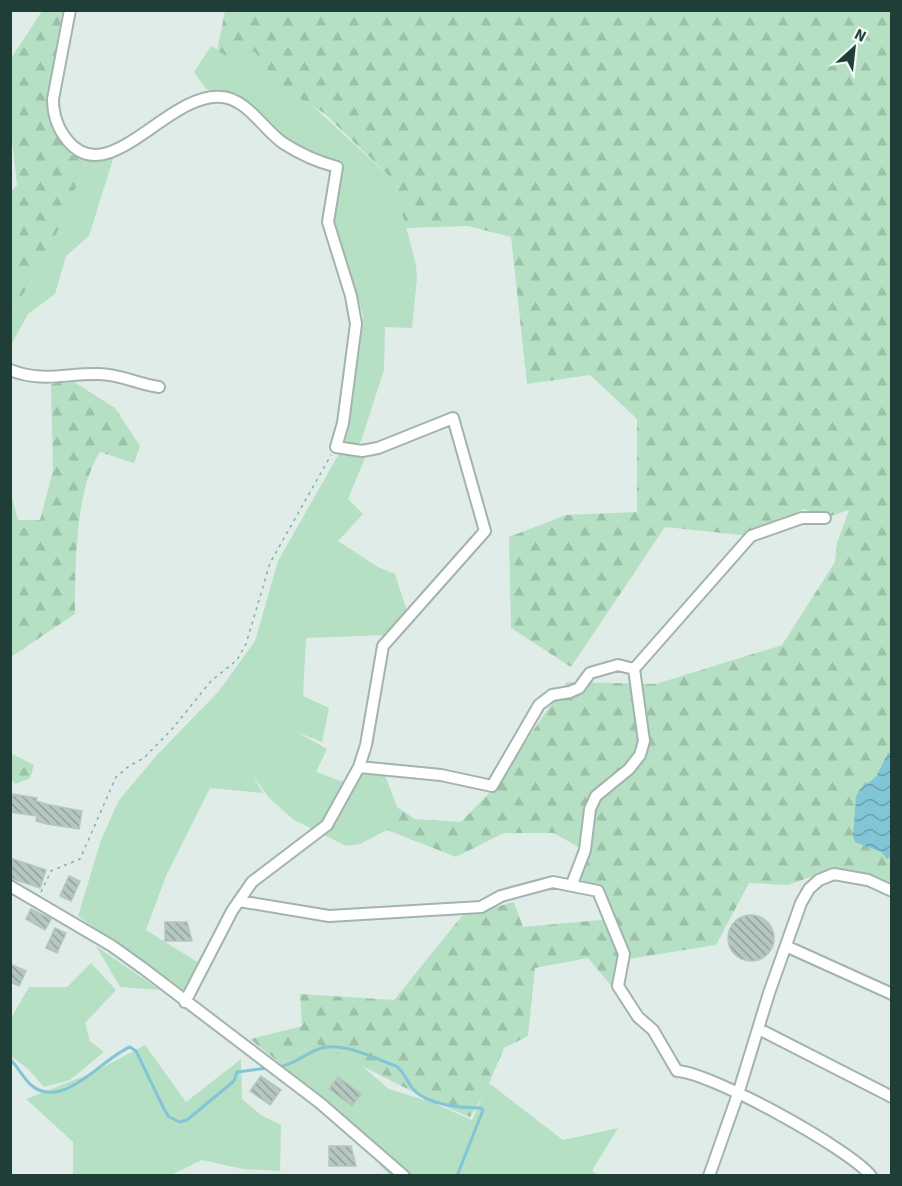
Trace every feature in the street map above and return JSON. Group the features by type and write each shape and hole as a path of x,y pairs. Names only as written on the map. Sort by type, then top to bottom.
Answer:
{"street":[{"path":"70,10 53,99 53,113 61,133 70,144 81,151 104,154 120,150 177,109 209,97 223,97 246,109 283,143 321,163 337,167 328,222 351,296 356,324 343,423 336,447 362,451 378,448 453,418 485,531 384,646 366,745 359,767 327,825 252,882 239,901 186,1002"},
{"path":"10,370 28,377 47,378 100,374 159,387"},
{"path":"572,884 585,850 590,809 596,796 629,769 640,755 644,741 634,669 751,536 802,518 825,518"},
{"path":"359,767 441,775 492,786 539,705 552,694 579,688 590,673 618,664 634,669"},
{"path":"709,1176 801,903 809,889 819,880 834,874 868,880 891,891"},
{"path":"239,901 329,915 481,907 501,896 553,882 598,891 602,895 607,917 624,954 618,986 638,1017 653,1030 677,1071 687,1071 738,1094 838,1148 871,1176"},
{"path":"10,886 112,946 320,1103 404,1176"},
{"path":"788,947 891,994"},
{"path":"759,1029 891,1096"}],"path":[{"path":"36,900 51,871 80,859 116,777 129,766 144,758 173,728 211,681 237,660 251,629 270,563 336,447"}],"green space":[{"path":"42,11 62,11 47,108 71,155 87,158 66,214 41,265 11,314 10,193 17,185 10,123 10,60"},
{"path":"225,11 891,11 891,885 850,870 827,871 788,885 749,883 716,945 615,961 614,989 588,958 535,968 528,1036 504,1048 484,1095 470,1117 315,1043 281,1064 250,1039 302,1026 300,994 394,1000 462,916 514,902 523,927 611,919 605,890 580,881 583,850 554,833 504,833 456,857 387,830 397,807 415,819 461,822 491,791 567,682 656,684 782,645 835,562 837,543 849,510 825,518 804,509 751,536 665,527 571,667 511,628 509,537 566,515 637,512 637,419 590,375 527,384 511,237 468,226 406,228 394,181 324,113 279,87 254,51 239,62 217,51"},
{"path":"211,46 239,62 254,51 279,87 315,108 394,181 416,265 417,278 412,328 385,327 384,370 361,441 356,446 345,444 363,315 334,222 343,169 291,143 230,94 206,89 194,72"},
{"path":"87,158 113,159 89,236 66,256 55,294 28,314 11,345 11,314 41,265 67,211"},
{"path":"71,380 115,408 140,446 134,463 100,452 92,468 81,508 78,530 75,614 11,657 10,490 18,520 40,520 53,471 51,384"},
{"path":"352,453 365,458 348,499 363,514 338,541 378,567 395,574 407,611 385,635 306,638 303,696 329,708 322,742 297,732 327,749 316,772 344,782 358,755 383,770 397,807 387,830 360,844 346,846 294,820 269,798 251,773 263,793 210,788 166,876 146,930 199,963 184,993 78,916 101,840 119,800 157,755 219,691 255,641 278,561 336,459 339,455"},
{"path":"10,753 34,765 30,778 16,784 11,780"},
{"path":"96,946 160,990 120,987"},
{"path":"91,963 116,990 85,1023 90,1041 104,1052 70,1080 44,1087 28,1069 11,1056 11,1018 29,987 67,987"},
{"path":"315,1043 350,1056 389,1089 431,1102 472,1120 489,1083 563,1140 618,1128 592,1171 597,1175 389,1175 312,1091 285,1072 281,1064"},
{"path":"145,1045 186,1102 241,1059 242,1099 261,1115 281,1125 280,1171 243,1169 202,1160 171,1175 73,1175 73,1142 26,1099 92,1073"}],"water":[{"path":"888,753 891,753 892,856 887,859 881,852 855,842 853,836 856,796 861,788 876,777"}],"building":[{"path":"13,794 37,798 36,801 82,811 79,829 47,824 36,821 37,816 10,812"},
{"path":"10,858 46,870 40,888 10,878"},
{"path":"69,876 80,881 71,901 60,896"},
{"path":"31,909 51,919 45,930 26,919"},
{"path":"751,915 767,922 774,938 767,954 751,961 735,954 728,938 735,922"},
{"path":"165,922 187,922 192,941 165,941"},
{"path":"55,928 66,933 57,953 46,948"},
{"path":"10,964 26,971 19,986 10,982"},
{"path":"261,1076 281,1090 270,1105 250,1091"},
{"path":"338,1077 361,1094 352,1106 329,1089"},
{"path":"329,1146 351,1146 356,1166 329,1166"}],"waterway":[{"path":"10,1059 31,1085 43,1092 56,1092 69,1088 130,1047 136,1051 169,1117 180,1122 187,1120 234,1081 237,1072 268,1068"},
{"path":"278,1067 325,1047 345,1048 396,1066 413,1089 427,1099 454,1106 481,1108 483,1110 457,1176"}]}
